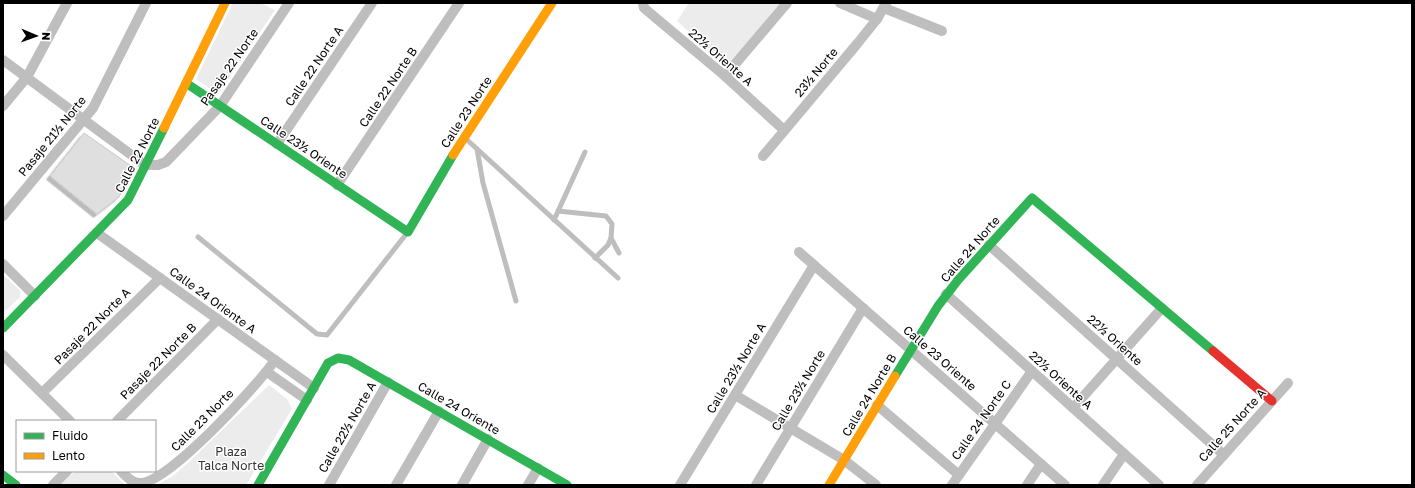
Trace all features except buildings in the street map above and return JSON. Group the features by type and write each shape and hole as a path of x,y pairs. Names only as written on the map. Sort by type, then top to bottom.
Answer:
{"street":[{"path":"3,106 27,78 67,3"},
{"name":"Pasaje 21½ Norte","path":"3,216 93,108 146,3"},
{"name":"Calle 22 Norte","path":"3,328 128,200 225,3"},
{"name":"Pasaje 22 Norte","path":"145,165 158,165 166,162 220,106 289,3"},
{"name":"Calle 22 Norte A","path":"277,144 372,3"},
{"name":"Calle 22 Norte B","path":"337,185 460,3"},
{"name":"22½ Oriente A","path":"643,3 644,8 725,76 784,130"},
{"path":"725,76 787,3"},
{"path":"840,3 877,19"},
{"name":"Calle 23 Norte","path":"408,232 464,137 549,5"},
{"path":"885,5 942,31"},
{"name":"23½ Norte","path":"763,156 877,19 885,5"},
{"path":"3,60 145,165"},
{"name":"Calle 23½ Oriente","path":"186,83 408,232"},
{"name":"Calle 24 Norte","path":"929,318 946,294 1032,198 1162,308"},
{"name":"Calle 24 Oriente A","path":"97,233 314,388"},
{"name":"22½ Oriente","path":"989,245 1224,454"},
{"name":"Calle 23 Oriente","path":"799,252 1065,485"},
{"path":"3,264 35,296"},
{"name":"Calle 23½ Norte A","path":"680,485 814,265"},
{"name":"Pasaje 22 Norte A","path":"42,394 160,278"},
{"name":"22½ Oriente A","path":"946,294 1159,485"},
{"name":"Calle 23½ Norte","path":"756,485 863,308"},
{"path":"1073,408 1162,308 1272,401"},
{"name":"Calle 24 Norte B","path":"829,485 929,318"},
{"name":"Pasaje 22 Norte B","path":"118,420 218,319"},
{"path":"3,355 69,420"},
{"name":"Calle 24 Oriente","path":"314,388 328,363 337,357 349,360 567,485"},
{"name":"Calle 23 Norte","path":"122,472 129,479 138,483 146,482 176,465 267,372 275,360"},
{"name":"Calle 24 Norte C","path":"952,485 994,423 1032,371"},
{"path":"267,372 307,400"},
{"name":"Calle 22½ Norte A","path":"329,485 388,382"},
{"name":"Calle 25 Norte A","path":"1197,485 1288,383"},
{"path":"258,485 314,388"},
{"path":"735,396 844,460 876,485"},
{"path":"877,405 959,475"},
{"path":"396,485 439,411"},
{"path":"462,485 488,439"},
{"path":"1103,485 1124,454"},
{"path":"1027,485 1041,464"},
{"path":"528,485 538,468"},
{"path":"53,485 66,472"},
{"path":"3,475 16,485"}],"lane":[{"path":"464,137 618,278"},
{"path":"477,149 483,183 516,301"},
{"path":"554,220 585,152"},
{"path":"558,211 606,216 612,224 611,238 608,245 596,258"},
{"path":"198,237 317,334 327,335 408,232"},
{"path":"611,238 619,253"}],"green space":[{"path":"233,3 260,3 275,10 218,94 196,79"},
{"path":"689,3 783,3 727,66 677,21"},
{"path":"3,275 20,290 20,297 3,313"},
{"name":"Plaza Talca Norte","path":"269,385 287,399 292,409 246,485 157,485 173,476 189,462"},
{"path":"74,472 112,472 125,485 60,485"}],"traffic: fast":[{"path":"186,83 408,232 453,155"},
{"path":"3,328 128,200 164,128"},
{"path":"895,376 938,306 958,280 1032,198 1213,351"},
{"path":"258,485 328,363 338,358 349,360 567,485"},
{"path":"3,475 16,485"}],"traffic: slow":[{"path":"164,128 225,3"},
{"path":"453,155 552,3"},
{"path":"829,485 895,376"}],"traffic: jam":[{"path":"1213,351 1272,401"}]}
